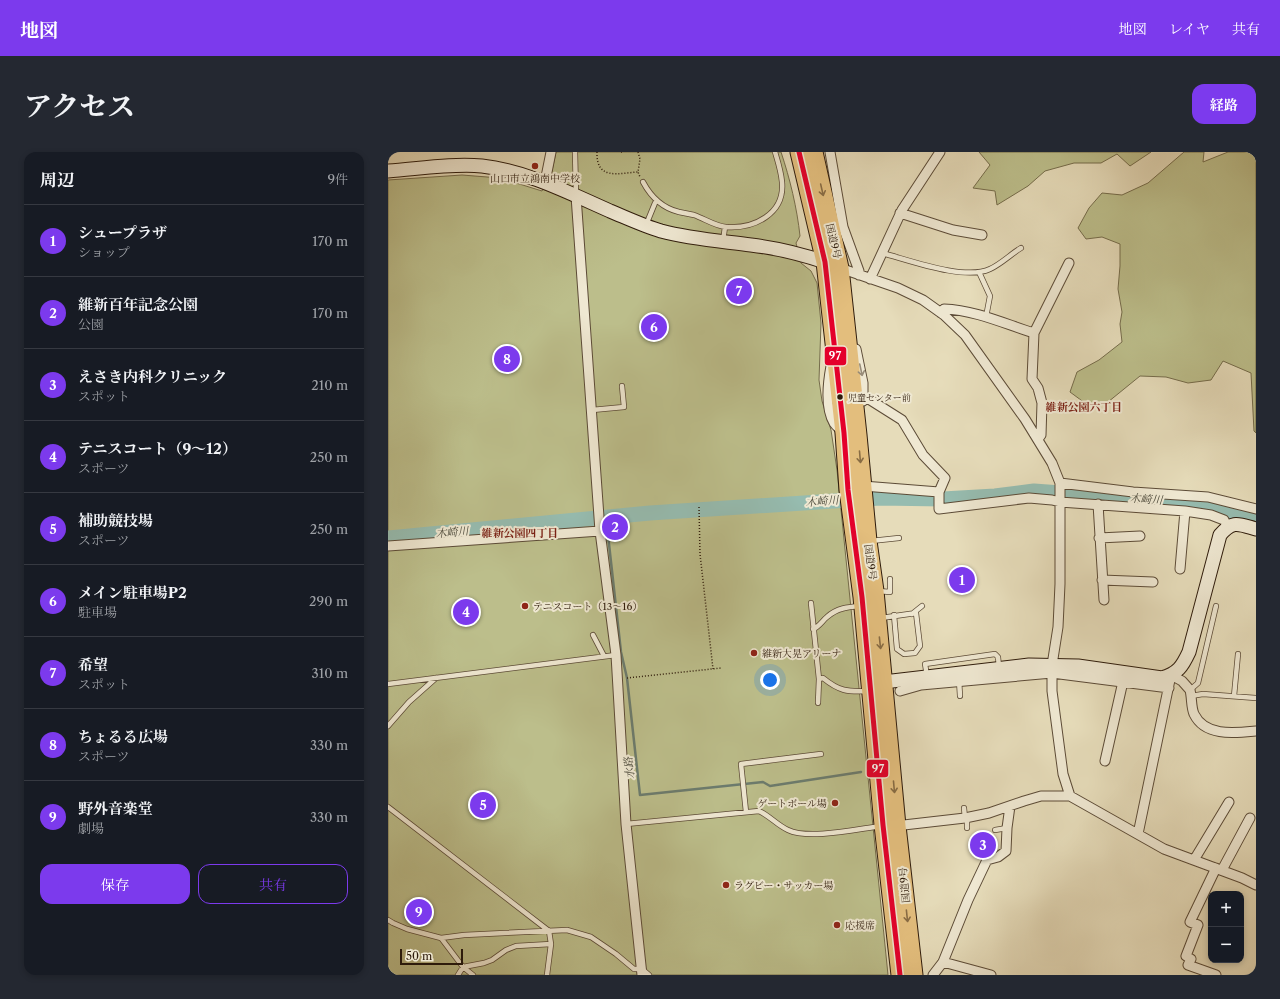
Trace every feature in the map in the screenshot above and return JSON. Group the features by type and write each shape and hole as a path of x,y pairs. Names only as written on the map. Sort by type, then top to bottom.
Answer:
{"highway":[{"name":"国道9号","path":"799,152 832,265 836,357 851,434 858,489 862,606 875,686 890,826 900,975"},
{"name":"国道9号","path":"814,152 832,265 847,334 851,434"},
{"name":"国道9号","path":"858,508 868,541 878,618 875,686"},
{"name":"国道9号","path":"890,826 914,975"}],"street":[{"path":"545,182 551,152"},
{"path":"830,152 843,227 859,274"},
{"path":"870,279 900,213 940,152"},
{"path":"388,171 462,165 482,166 524,175 545,182 646,226 677,235 752,245 797,253 898,288 923,300 941,313 964,335 1025,419 1052,463 1060,483 1059,606 1058,627 1052,669 1052,691 1058,746 1063,774 1070,796"},
{"path":"576,196 600,531 616,654 626,824 644,973"},
{"path":"900,213 953,230 982,235"},
{"path":"1038,439 1041,435 1042,403 1038,388 1032,379 1034,333 1069,263"},
{"path":"941,313 944,309 955,310 986,317 1034,333"},
{"path":"847,334 856,349 864,396 862,425 851,434"},
{"path":"864,396 902,420 923,455 945,478 939,492 939,509 1029,498 1060,502 1185,511 1211,515 1224,520 1228,526"},
{"path":"1060,483 1133,492 1208,497 1256,509"},
{"path":"858,489 939,492"},
{"path":"1098,504 1104,600"},
{"path":"1180,570 1185,511"},
{"path":"1138,834 1170,682 1189,652 1220,535 1228,526 1238,524 1256,529"},
{"path":"388,546 600,531"},
{"path":"1099,538 1140,536"},
{"path":"1102,580 1153,582"},
{"path":"900,692 921,685 999,669 1028,665 1052,669"},
{"path":"875,686 927,677 959,678 1078,666 1124,677 1162,678 1170,682 1182,682 1191,693 1194,714 1199,722 1207,728 1216,732 1234,733 1256,731"},
{"path":"1105,762 1124,677"},
{"path":"890,826 989,813 1024,800 1041,796 1070,796 1164,849 1219,869 1256,885"},
{"path":"1194,860 1229,802"},
{"path":"933,975 943,962 968,900 987,860 998,857 1006,851 1010,806"},
{"path":"1216,975 1188,965 1191,960 1186,956 1198,925 1190,922 1219,869 1250,818"},
{"path":"943,962 991,975"}],"lane":[{"path":"575,152 576,196"},
{"path":"644,182 648,190 657,201 668,209 691,214 713,224 725,227 751,224 764,219 773,211 780,199 782,183 775,152"},
{"path":"646,226 657,201"},
{"path":"723,242 725,227"},
{"path":"882,253 949,271 975,273 990,269 1021,248"},
{"path":"979,272 990,296 986,317"},
{"path":"592,410 624,407 622,386"},
{"path":"868,541 899,538"},
{"path":"875,591 890,592 890,579"},
{"path":"811,603 819,679 818,703"},
{"path":"813,629 838,610 862,606"},
{"path":"912,614 922,606"},
{"path":"1191,693 1198,684 1216,606"},
{"path":"878,618 894,615 916,614 920,646 915,653 904,654 897,649 894,615"},
{"path":"593,635 604,656"},
{"path":"388,684 616,654"},
{"path":"927,677 925,664 984,655 995,654 998,657 999,669"},
{"path":"1234,696 1238,654"},
{"path":"388,726 409,702 425,690 436,678"},
{"path":"819,679 823,678 833,686 851,692 875,686"},
{"path":"959,678 960,696"},
{"path":"1191,693 1256,698"},
{"path":"746,812 741,764 821,754"},
{"path":"388,807 549,931 551,944 548,975"},
{"path":"964,808 967,828"},
{"path":"626,824 759,811 766,814 787,830 805,834 890,826"},
{"path":"995,830 1007,828"},
{"path":"388,920 407,929 441,938 464,935 567,930 591,937 616,954 634,969 644,973"},
{"path":"441,938 463,967 473,975"},
{"path":"458,975 463,967 492,960 506,950 516,946 551,944"}],"path":[{"path":"597,152 598,163 604,171 610,175 638,172"},
{"path":"638,152 640,159 638,172 644,182"},
{"path":"699,507 700,554 713,668"},
{"path":"622,678 721,668"}],"green space":[{"path":"556,152 781,152 797,215 800,236 796,243 801,263 811,271 817,283 821,323 819,380 822,401 831,430 837,470 888,975 388,975 388,180 462,175 500,178 542,191 552,171"},
{"path":"979,152 1151,152 1130,166 1117,154 1101,163 1074,163 1045,171 1028,186 997,205 995,191 973,188 990,165"},
{"path":"1184,152 1204,152 1203,162 1228,152 1256,152 1256,433 1254,431 1251,373 1223,361 1211,380 1188,383 1166,377 1140,376 1108,402 1089,406 1070,392 1077,372 1099,360 1122,342 1120,324 1122,312 1118,289 1120,244 1102,237 1086,239 1078,228 1089,208 1102,193 1122,195 1148,183"}],"waterway":[{"name":"木崎川","path":"388,538 650,513 880,498 943,499 995,496 1034,491 1182,502 1256,517"},
{"name":"水路","path":"606,517 621,652 627,678 640,795 763,782 770,786 861,772"}],"transit line":[{"name":"97","path":"799,152 825,262 844,433 848,490 862,597 883,825 900,975"}],"place":[{"name":"山口市立鴻南中学校","path":"535,166"},
{"name":"希望","path":"739,291"},
{"name":"メイン駐車場P2","path":"654,327"},
{"name":"ちょるる広場","path":"507,359"},
{"name":"児童センター前","path":"840,397"},
{"name":"維新百年記念公園","path":"615,527"},
{"name":"シュープラザ","path":"962,580"},
{"name":"テニスコート（13～16）","path":"525,606"},
{"name":"テニスコート（9～12）","path":"466,612"},
{"name":"維新大晃アリーナ","path":"754,653"},
{"name":"ゲートボール場","path":"835,803"},
{"name":"補助競技場","path":"483,805"},
{"name":"えさき内科クリニック","path":"983,845"},
{"name":"ラグビー・サッカー場","path":"726,885"},
{"name":"野外音楽堂","path":"419,912"},
{"name":"応援席","path":"837,925"}],"district":[{"name":"維新公園六丁目","path":"1084,407"},
{"name":"維新公園四丁目","path":"520,533"}]}
